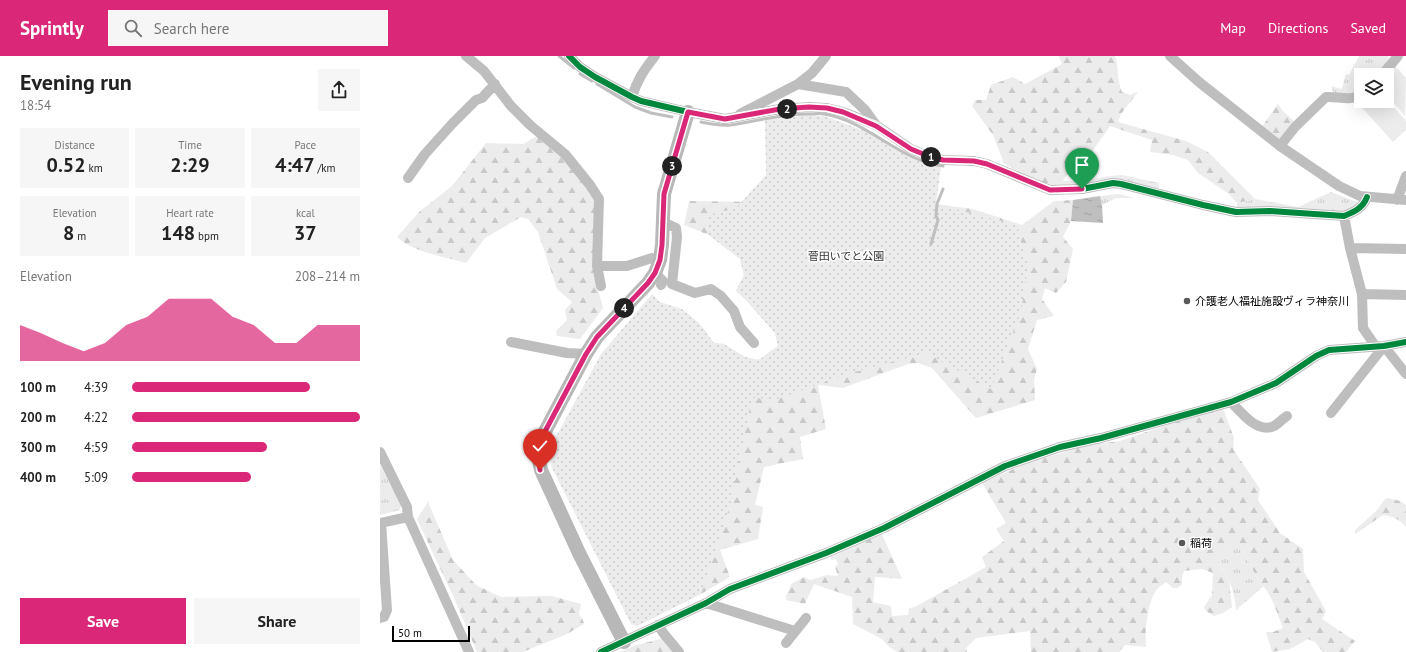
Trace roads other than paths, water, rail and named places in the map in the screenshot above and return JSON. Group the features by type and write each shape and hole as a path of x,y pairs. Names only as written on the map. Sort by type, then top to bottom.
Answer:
{"street":[{"path":"466,56 484,71 530,126 565,154 590,185 599,199 597,266 601,286"},
{"path":"568,56 580,67 641,101 725,119 780,109 815,107 827,108 843,112 876,126 911,149 928,156 943,160 974,161 987,164 1050,190 1082,189 1117,183 1236,212 1270,211 1344,216 1364,205 1367,197"},
{"path":"632,97 636,83 642,72 655,56"},
{"path":"735,118 742,112 798,84 812,74 826,56"},
{"path":"1170,56 1199,82 1280,146 1339,186 1360,196 1402,200 1406,176"},
{"path":"1388,68 1398,56"},
{"path":"408,178 425,154 452,124 476,100 482,98 495,84"},
{"path":"798,84 846,92 865,110 876,126"},
{"path":"1280,146 1295,127 1326,97 1354,98"},
{"path":"624,642 579,553 540,470 538,456 541,439 586,354 597,337 648,283 658,279 664,222 664,194 688,112"},
{"path":"1344,216 1350,248 1362,294 1363,328 1406,374"},
{"path":"664,222 676,228 677,237 672,284 695,293 711,288 721,296 734,312 740,327 754,343"},
{"path":"1350,248 1406,248"},
{"path":"597,266 627,266 652,258 660,260"},
{"path":"1362,294 1406,295"},
{"path":"511,342 567,353 586,354"},
{"path":"601,652 730,589 826,553 884,528 1005,466 1060,447 1101,438 1214,408 1231,402 1276,383 1316,356 1329,350 1380,346 1406,342"},
{"path":"1331,413 1380,346"},
{"path":"1231,402 1257,426 1269,428 1287,416"},
{"path":"380,452 407,507 408,516 469,652"},
{"path":"380,618 384,617 387,610 381,523 408,516"},
{"path":"706,602 795,631"},
{"path":"786,643 806,618"},
{"path":"658,625 679,652"}],"water":[{"path":"1100,196 1103,223 1071,221 1073,200"}],"waterway":[{"path":"559,56 574,68"},
{"path":"580,74 592,81"},
{"path":"597,84 635,107 651,113 672,117"},
{"path":"701,122 731,125 791,115 822,114 840,118 855,124 912,157 927,163 943,166"},
{"path":"931,244 938,220 936,216 937,204 943,189"}],"place":[{"name":"介護老人福祉施設ヴィラ神奈川","path":"1187,301"},
{"name":"稲荷","path":"1182,543"}],"park label":[{"name":"菅田いでと公園","path":"846,256"}]}
